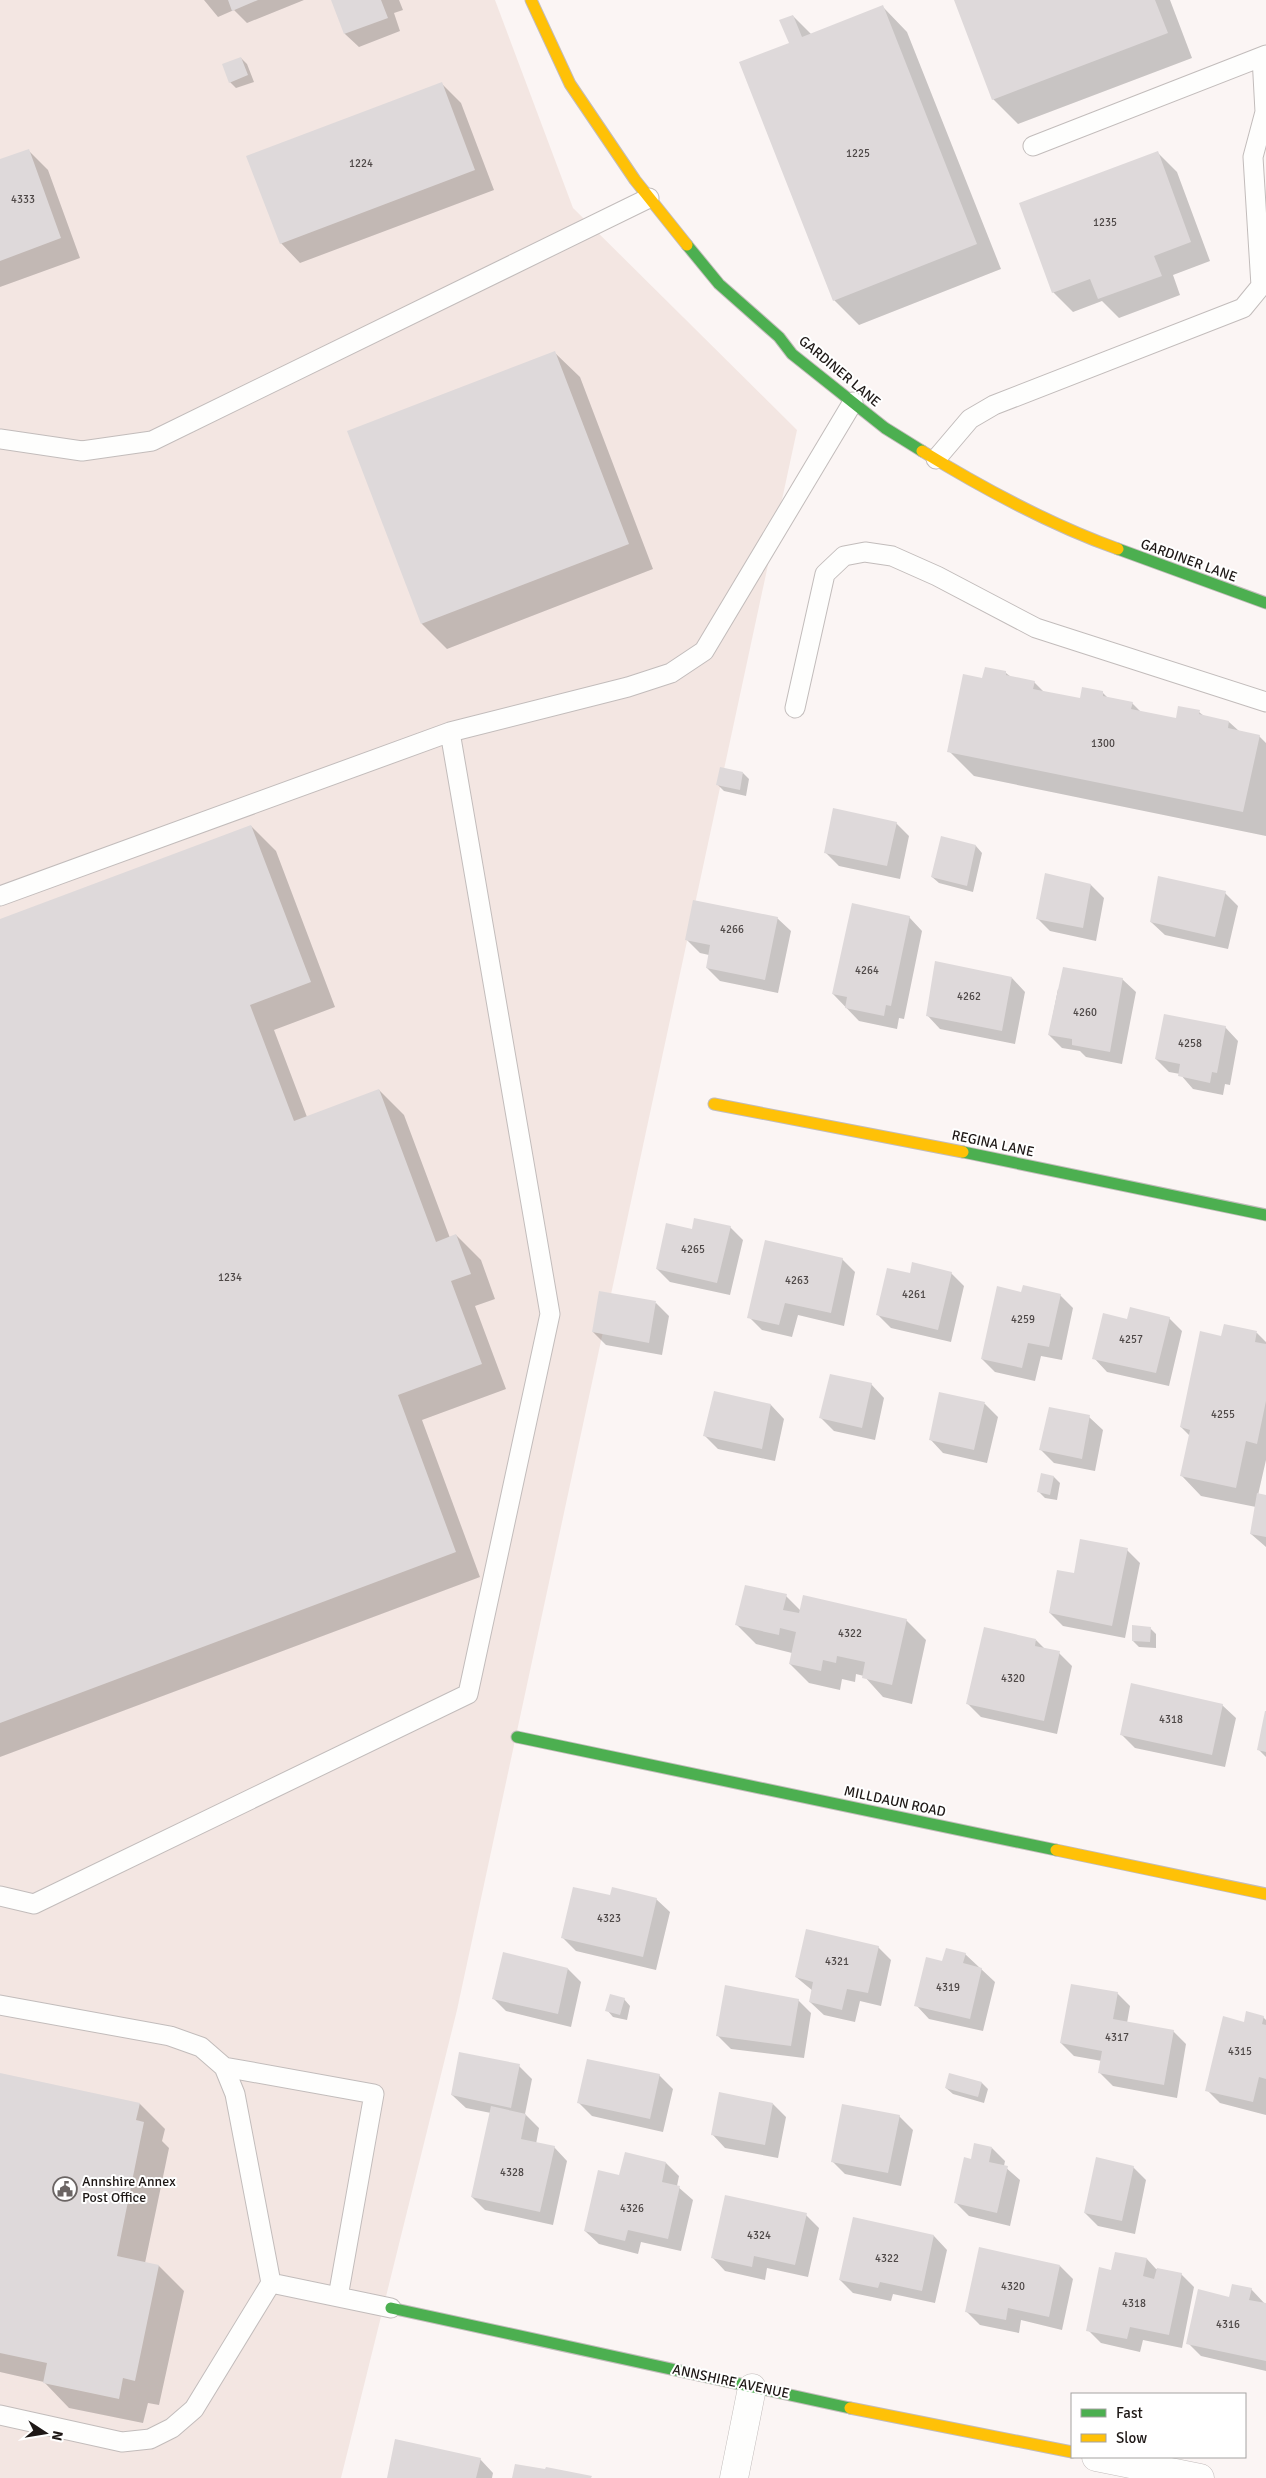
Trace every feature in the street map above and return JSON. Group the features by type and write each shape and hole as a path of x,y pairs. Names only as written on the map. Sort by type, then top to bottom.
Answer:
{"street":[{"name":"GARDINER LANE","path":"531,0 570,84 649,198 719,284 779,337 792,354 885,428 977,485 1075,534 1266,603"},
{"name":"REGINA LANE","path":"714,1104 859,1131 1266,1214"},
{"name":"MILLDAUN ROAD","path":"518,1737 1266,1894"},
{"name":"ANNSHIRE AVENUE","path":"391,2308 693,2373 752,2388 1071,2452"},
{"path":"734,2478 752,2388"},
{"path":"1101,2458 1200,2478"}],"lane":[{"path":"936,459 970,419 994,405 1243,308 1261,286 1253,157 1265,112 1264,56 1033,146"},
{"path":"0,440 82,451 152,441 649,198"},
{"path":"0,896 450,732 628,687 671,673 704,651 853,402"},
{"path":"796,708 825,574 844,556 865,552 892,556 937,576 1036,628 1266,702"},
{"path":"0,1896 34,1904 468,1694 550,1314 450,732"},
{"path":"0,2005 170,2036 201,2047 224,2067 235,2094 271,2283 194,2409 172,2428 150,2439 122,2442 0,2416"},
{"path":"224,2067 374,2094 338,2297"},
{"path":"271,2283 391,2308"}],"shaded area":[{"path":"0,0 495,0 573,208 797,430 457,2010 341,2478 0,2478"}],"building":[{"path":"228,0 258,0 232,11"},
{"path":"331,0 381,0 388,18 344,34"},
{"path":"954,0 1155,0 1168,33 992,100"},
{"path":"883,5 977,244 833,301 739,62 789,43 779,20 793,15 802,37"},
{"path":"241,57 248,75 229,83 222,64"},
{"path":"442,82 475,170 280,244 246,156"},
{"path":"29,149 61,238 0,261 0,159"},
{"path":"1158,151 1191,242 1154,256 1162,276 1098,299 1090,279 1052,293 1019,203"},
{"path":"555,351 629,544 421,624 347,431"},
{"path":"985,667 1006,671 1006,675 1035,681 1033,689 1080,698 1082,687 1103,691 1103,696 1133,702 1131,709 1176,718 1178,706 1200,710 1199,714 1229,721 1228,728 1260,735 1243,812 947,752 963,674 982,678"},
{"path":"720,767 743,772 740,790 716,785"},
{"path":"833,808 897,822 887,866 824,853"},
{"path":"251,825 311,982 250,1005 294,1121 379,1089 436,1242 456,1234 471,1274 451,1281 482,1364 398,1395 456,1552 0,1723 0,919"},
{"path":"941,836 976,845 967,886 931,877"},
{"path":"1045,873 1091,884 1083,928 1036,919"},
{"path":"1158,876 1226,891 1215,937 1150,922"},
{"path":"693,900 778,917 765,980 706,968 710,945 685,940"},
{"path":"852,903 910,916 891,1006 886,1005 884,1016 845,1008 847,997 832,994"},
{"path":"935,961 1012,977 1002,1031 926,1016"},
{"path":"1063,967 1123,978 1110,1052 1072,1045 1072,1039 1048,1035"},
{"path":"1164,1014 1226,1026 1217,1073 1212,1072 1210,1083 1178,1076 1180,1064 1155,1059"},
{"path":"694,1218 731,1226 717,1283 656,1269 666,1223 692,1229"},
{"path":"765,1240 843,1258 831,1313 785,1303 779,1325 747,1318"},
{"path":"912,1262 952,1272 938,1330 876,1315 887,1268 910,1273"},
{"path":"1023,1285 1061,1294 1049,1347 1028,1343 1022,1368 981,1359 997,1286 1021,1292"},
{"path":"599,1291 656,1301 649,1343 592,1332"},
{"path":"1130,1307 1170,1317 1156,1373 1092,1359 1103,1313 1127,1319"},
{"path":"1224,1324 1257,1331 1255,1342 1266,1344 1266,1401 1257,1444 1246,1441 1236,1488 1180,1476 1190,1430 1180,1427 1200,1331 1221,1336"},
{"path":"830,1374 872,1383 862,1428 819,1418"},
{"path":"714,1391 771,1404 762,1449 703,1436"},
{"path":"939,1392 985,1402 974,1450 929,1440"},
{"path":"1049,1407 1090,1415 1082,1459 1039,1450"},
{"path":"1041,1473 1054,1476 1050,1495 1037,1492"},
{"path":"1257,1493 1266,1495 1266,1537 1250,1534"},
{"path":"1080,1539 1128,1548 1112,1626 1049,1613 1057,1570 1074,1573"},
{"path":"745,1585 787,1594 783,1610 799,1613 803,1595 907,1619 892,1685 862,1678 865,1662 837,1656 836,1663 823,1660 821,1671 789,1664 796,1632 780,1628 779,1635 735,1625"},
{"path":"1132,1625 1151,1627 1150,1642 1132,1641"},
{"path":"984,1627 1036,1639 1035,1646 1060,1651 1044,1721 966,1704"},
{"path":"1131,1683 1223,1704 1212,1755 1120,1735"},
{"path":"1266,1711 1266,1752 1257,1750"},
{"path":"573,1887 610,1895 612,1887 657,1898 643,1957 561,1938"},
{"path":"806,1929 879,1946 868,1993 847,1989 842,2010 809,2002 813,1982 795,1977"},
{"path":"946,1948 966,1953 963,1963 982,1968 970,2019 914,2006 926,1957 942,1961"},
{"path":"503,1952 568,1968 558,2014 492,1999"},
{"path":"1071,1984 1118,1992 1113,2019 1174,2030 1164,2085 1098,2073 1102,2051 1060,2043"},
{"path":"725,1985 799,1999 791,2046 716,2036"},
{"path":"610,1994 625,1998 620,2015 605,2011"},
{"path":"1246,2011 1264,2016 1262,2024 1266,2025 1266,2079 1259,2077 1253,2102 1205,2091 1223,2016 1244,2022"},
{"path":"459,2052 520,2064 511,2108 451,2095"},
{"path":"587,2059 660,2074 650,2119 577,2103"},
{"name":"Annshire Annex Post Office","path":"0,2073 140,2103 136,2120 144,2122 117,2256 159,2265 135,2381 123,2378 119,2399 43,2383 47,2363 0,2353"},
{"path":"949,2073 982,2082 978,2097 945,2088"},
{"path":"719,2092 773,2103 765,2145 711,2135"},
{"path":"842,2104 900,2115 888,2173 831,2162"},
{"path":"491,2106 526,2114 521,2139 555,2146 540,2212 471,2197"},
{"path":"974,2143 992,2147 989,2162 1008,2166 997,2213 954,2203 964,2157 971,2159"},
{"path":"625,2152 666,2162 662,2182 680,2186 668,2239 628,2230 625,2241 584,2231 598,2170 619,2175"},
{"path":"1096,2157 1134,2166 1122,2221 1084,2213"},
{"path":"725,2195 807,2213 795,2265 754,2256 752,2267 711,2258"},
{"path":"853,2217 934,2235 922,2291 880,2282 878,2288 839,2280"},
{"path":"979,2247 1060,2265 1049,2317 1008,2308 1006,2320 965,2312"},
{"path":"1115,2252 1147,2258 1143,2276 1154,2279 1157,2268 1182,2273 1169,2335 1130,2327 1127,2339 1086,2331 1099,2267 1111,2270"},
{"path":"1232,2284 1252,2288 1249,2300 1266,2303 1266,2361 1186,2344 1198,2289 1229,2297"},
{"path":"395,2439 481,2458 476,2478 387,2478"},
{"path":"515,2464 545,2469 546,2467 592,2476 591,2478 512,2478"}],"traffic: fast":[{"path":"687,245 719,284 779,337 792,354 885,428 922,451"},
{"path":"1118,549 1266,603"},
{"path":"963,1152 1266,1215"},
{"path":"517,1737 1056,1850"},
{"path":"391,2308 850,2408"}],"traffic: slow":[{"path":"531,0 570,84 635,180 687,245"},
{"path":"922,451 1017,505 1118,549"},
{"path":"714,1104 963,1152"},
{"path":"1056,1850 1266,1894"},
{"path":"850,2408 1071,2452"}],"place":[{"name":"Annshire Annex Post Office","path":"65,2189"}]}
